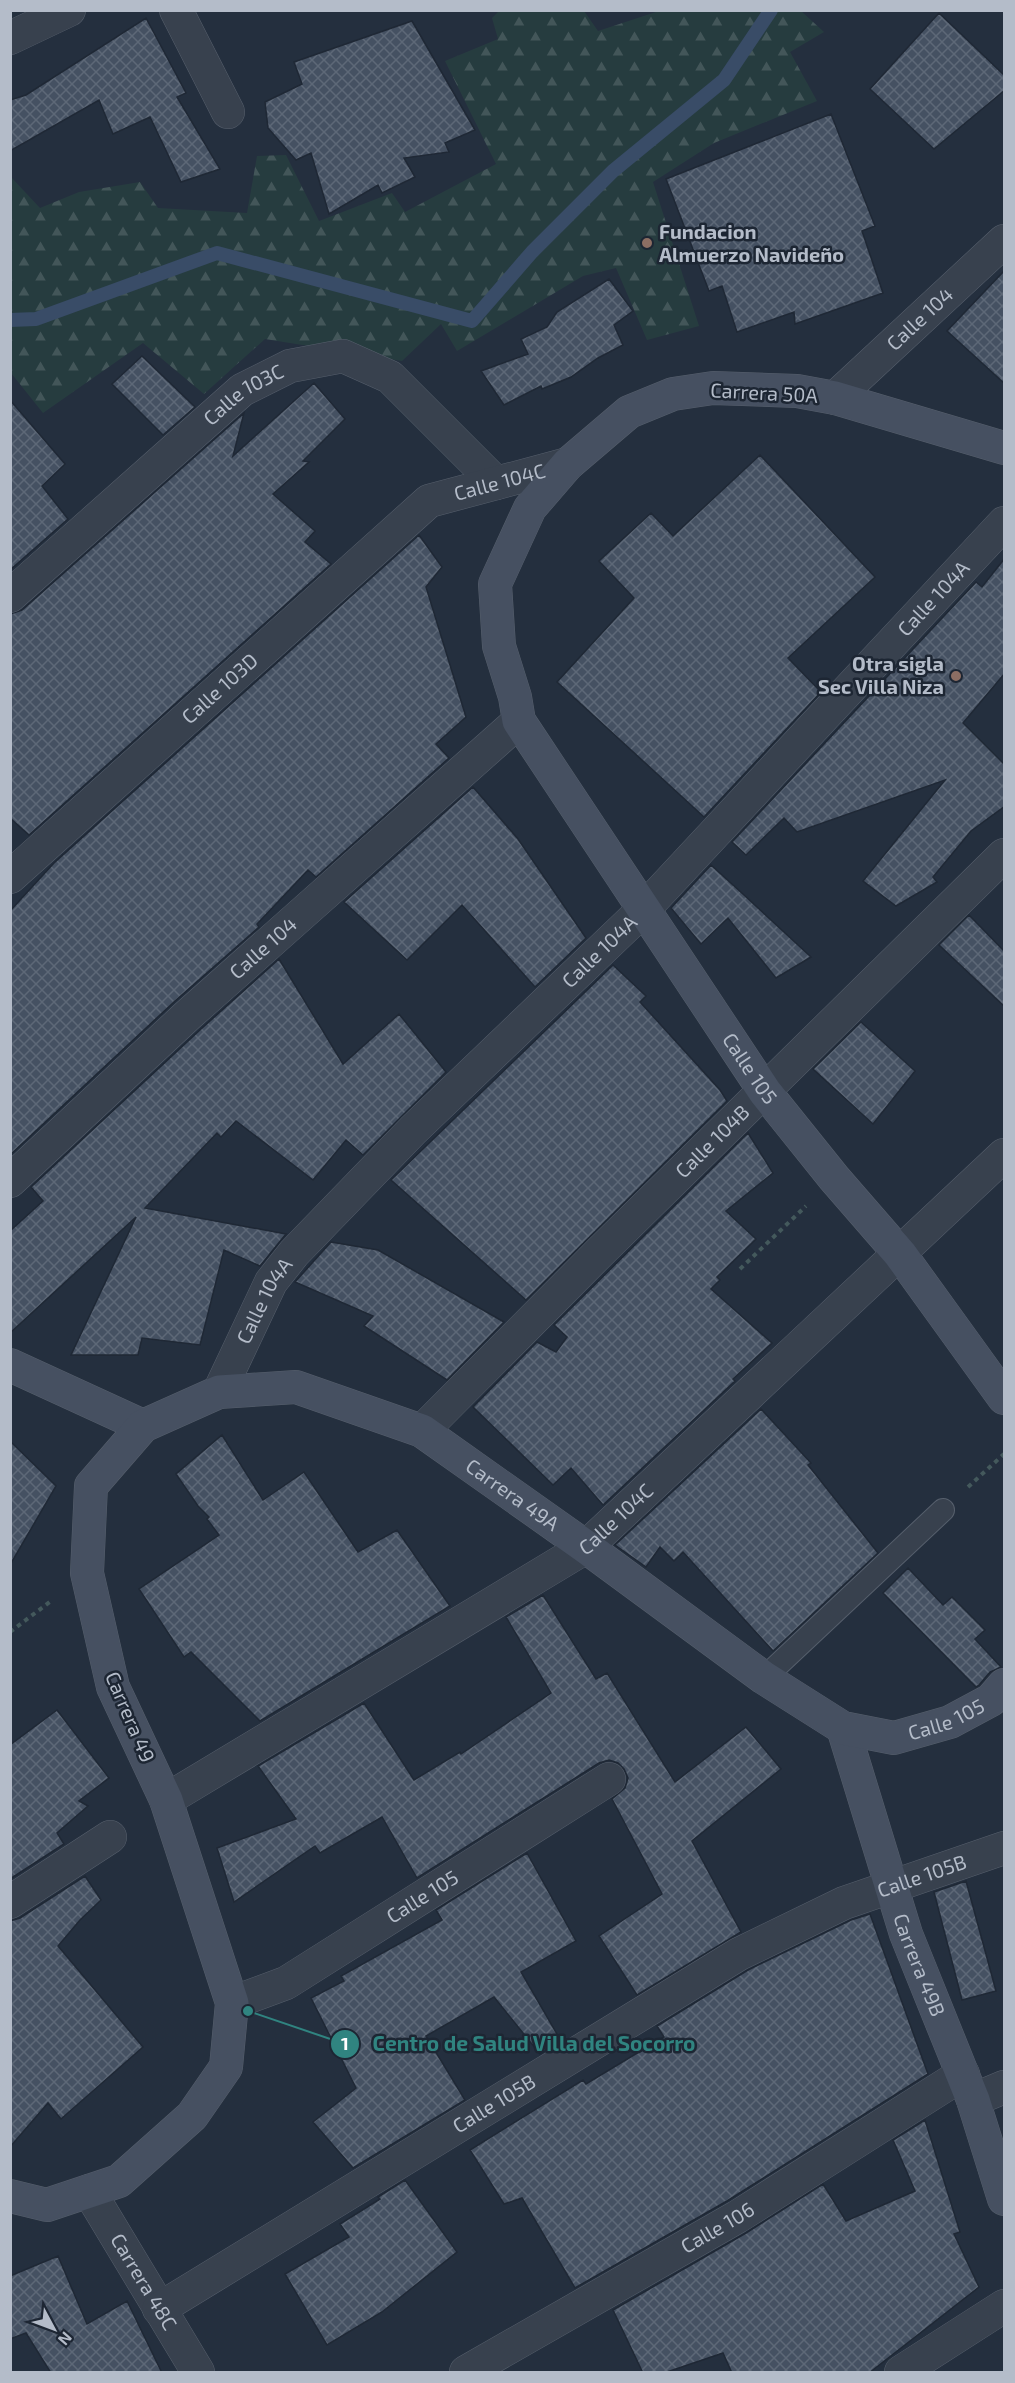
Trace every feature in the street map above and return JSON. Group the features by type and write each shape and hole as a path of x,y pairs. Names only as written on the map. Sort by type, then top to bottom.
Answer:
{"street":[{"path":"10,38 69,10"},
{"path":"176,10 228,112"},
{"name":"Calle 104","path":"835,398 1005,240"},
{"name":"Calle 103C","path":"10,596 242,390 290,366 343,356 390,377 496,483"},
{"name":"Carrera 50A","path":"519,721 515,698 499,646 495,584 530,508 568,464 629,412 674,394 713,388 797,391 835,398 1005,448"},
{"name":"Calle 104C","path":"429,501 568,464"},
{"name":"Calle 103D","path":"10,877 429,501"},
{"name":"Calle 104A","path":"219,1392 271,1282 294,1253 413,1130 644,909 1005,523"},
{"name":"Calle 104","path":"10,1180 196,1007 519,721"},
{"name":"Calle 105","path":"519,721 765,1092 834,1178 900,1254 1005,1398"},
{"name":"Calle 104B","path":"422,1431 600,1252 1005,855"},
{"name":"Calle 104C","path":"166,1800 586,1547 1005,1155"},
{"path":"10,1365 143,1426"},
{"name":"Carrera 49A","path":"143,1426 219,1392 296,1387 422,1431 586,1547 764,1678 843,1728"},
{"name":"Carrera 49","path":"10,2196 47,2205 119,2181 192,2116 226,2067 232,2003 166,1800 113,1687 87,1573 91,1486 143,1426"},
{"name":"Calle 105","path":"843,1728 894,1738 950,1722 991,1700 1005,1685"},
{"name":"Carrera 49B","path":"843,1728 906,1934 968,2087 1005,2199"},
{"name":"Calle 105","path":"232,2003 286,1983 609,1779"},
{"path":"10,1902 110,1837"},
{"name":"Calle 105B","path":"159,2309 739,1954 844,1903 1005,1848"},
{"name":"Calle 106","path":"466,2373 968,2087 1005,2087"},
{"name":"Carrera 48C","path":"89,2191 198,2373"},
{"path":"901,2373 1005,2306"}],"lane":[{"path":"764,1678 943,1510"}],"path":[{"path":"740,1269 834,1178"},
{"path":"943,1510 1005,1454"},
{"path":"10,1632 87,1573"}],"green space":[{"path":"499,11 584,11 598,31 659,11 801,11 824,32 790,52 817,101 714,143 653,182 699,326 647,340 616,268 583,276 457,351 441,324 402,361 265,339 204,394 143,343 43,413 11,373 10,176 40,208 79,192 140,182 158,208 247,213 257,156 286,155 319,221 392,193 405,212 496,164 445,61 498,39 492,18"}],"building":[{"path":"939,13 1005,76 1005,90 934,149 870,89"},
{"path":"146,18 186,93 177,97 220,169 181,182 150,117 113,134 99,100 10,151 10,100 26,95"},
{"path":"412,21 475,130 445,143 449,152 404,158 415,177 382,193 378,185 329,214 311,153 296,160 268,128 265,102 302,84 294,62"},
{"path":"831,114 875,226 862,231 883,293 795,324 794,312 737,332 722,286 709,291 666,179"},
{"path":"1005,270 1005,384 947,331"},
{"path":"609,279 633,311 614,325 623,345 598,358 571,377 542,389 541,386 504,405 481,371 528,354 521,339 547,327 557,312"},
{"path":"142,356 195,407 163,435 112,384"},
{"path":"314,383 345,419 303,461 309,462 273,494 315,531 305,542 331,564 29,835 10,818 10,614 22,610 244,413 233,456"},
{"path":"10,400 65,464 42,486 68,519 10,570"},
{"path":"760,455 875,577 788,658 821,692 704,817 557,682 634,598 599,561 651,513 673,536"},
{"path":"419,535 442,567 426,587 466,717 436,744 449,758 316,877 308,870 257,924 259,927 175,1001 10,1155 10,911 54,863"},
{"path":"1005,558 1005,673 963,723 1005,765 1005,806 971,831 933,877 937,882 896,906 863,881 945,780 797,832 784,818 746,855 732,842 976,582 982,587"},
{"path":"473,787 518,839 586,938 535,987 462,905 407,960 344,902"},
{"path":"711,865 811,957 776,978 728,918 701,944 671,908"},
{"path":"969,915 1005,952 1005,1007 939,945"},
{"path":"279,959 343,1064 399,1014 446,1072 363,1155 346,1140 313,1180 236,1121 221,1137 217,1133 145,1208 286,1234 260,1266 224,1250 200,1345 142,1338 138,1355 71,1355 136,1217 10,1333 10,1231 43,1201 31,1187"},
{"path":"613,965 646,996 640,1002 720,1090 727,1101 526,1300 391,1180"},
{"path":"861,1022 915,1071 873,1124 813,1069"},
{"path":"748,1133 773,1173 726,1211 756,1239 717,1277 720,1280 711,1289 772,1343 733,1379 735,1381 603,1505 571,1468 553,1485 473,1407 537,1342 556,1352 567,1337 554,1325"},
{"path":"331,1242 378,1250 504,1322 447,1380 364,1326 373,1316 295,1282"},
{"path":"761,1409 811,1463 808,1465 878,1553 773,1651 683,1552 674,1561 660,1547 646,1567 615,1545"},
{"path":"222,1435 263,1500 304,1472 358,1552 397,1530 450,1606 260,1721 191,1652 184,1657 139,1589 219,1535 207,1519 209,1517 198,1506 176,1474"},
{"path":"10,1441 56,1486 10,1565"},
{"path":"908,1568 943,1605 952,1597 985,1630 975,1639 1001,1667 990,1672 976,1687 883,1593"},
{"path":"543,1595 596,1679 607,1673 675,1782 746,1727 781,1769 692,1841 741,1932 637,1995 599,1936 662,1894 612,1799 625,1788 628,1778 618,1763 609,1760 599,1763 417,1878 382,1817 320,1853 315,1846 234,1902 217,1848 296,1819 258,1766 364,1703 414,1780 460,1752 461,1754 551,1693 506,1617"},
{"path":"57,1710 109,1778 79,1801 88,1806 57,1833 64,1844 10,1879 10,1745"},
{"path":"527,1853 576,1941 521,1972 561,2041 540,2054 494,1997 426,2036 465,2100 353,2168 313,2122 356,2088 311,1998 344,1981 341,1976 442,1920 436,1910"},
{"path":"85,1876 101,1900 58,1946 143,2047 61,2119 48,2103 10,2147 10,1921 20,1918"},
{"path":"966,1881 996,1991 962,2000 934,1892"},
{"path":"870,1914 928,2074 727,2201 575,2288 522,2198 504,2204 470,2150 583,2080 586,2084 664,2037 657,2026 748,1970 851,1920"},
{"path":"925,2120 960,2232 954,2234 979,2287 869,2373 732,2373 723,2353 664,2373 643,2373 613,2310 746,2233 823,2184 846,2221 915,2191 893,2140"},
{"path":"405,2180 457,2252 382,2312 327,2345 285,2274 349,2237 340,2224"},
{"path":"58,2256 87,2324 127,2301 162,2373 51,2373 26,2333 10,2339 10,2276"}],"waterway":[{"path":"10,320 36,319 217,253 472,321 532,252 613,171 724,80 771,10"}],"place":[{"name":"Fundacion Almuerzo Navideño","path":"647,243"},
{"name":"Otra sigla Sec Villa Niza","path":"956,676"},
{"name":"Centro de Salud Villa del Socorro","path":"248,2011"}]}
